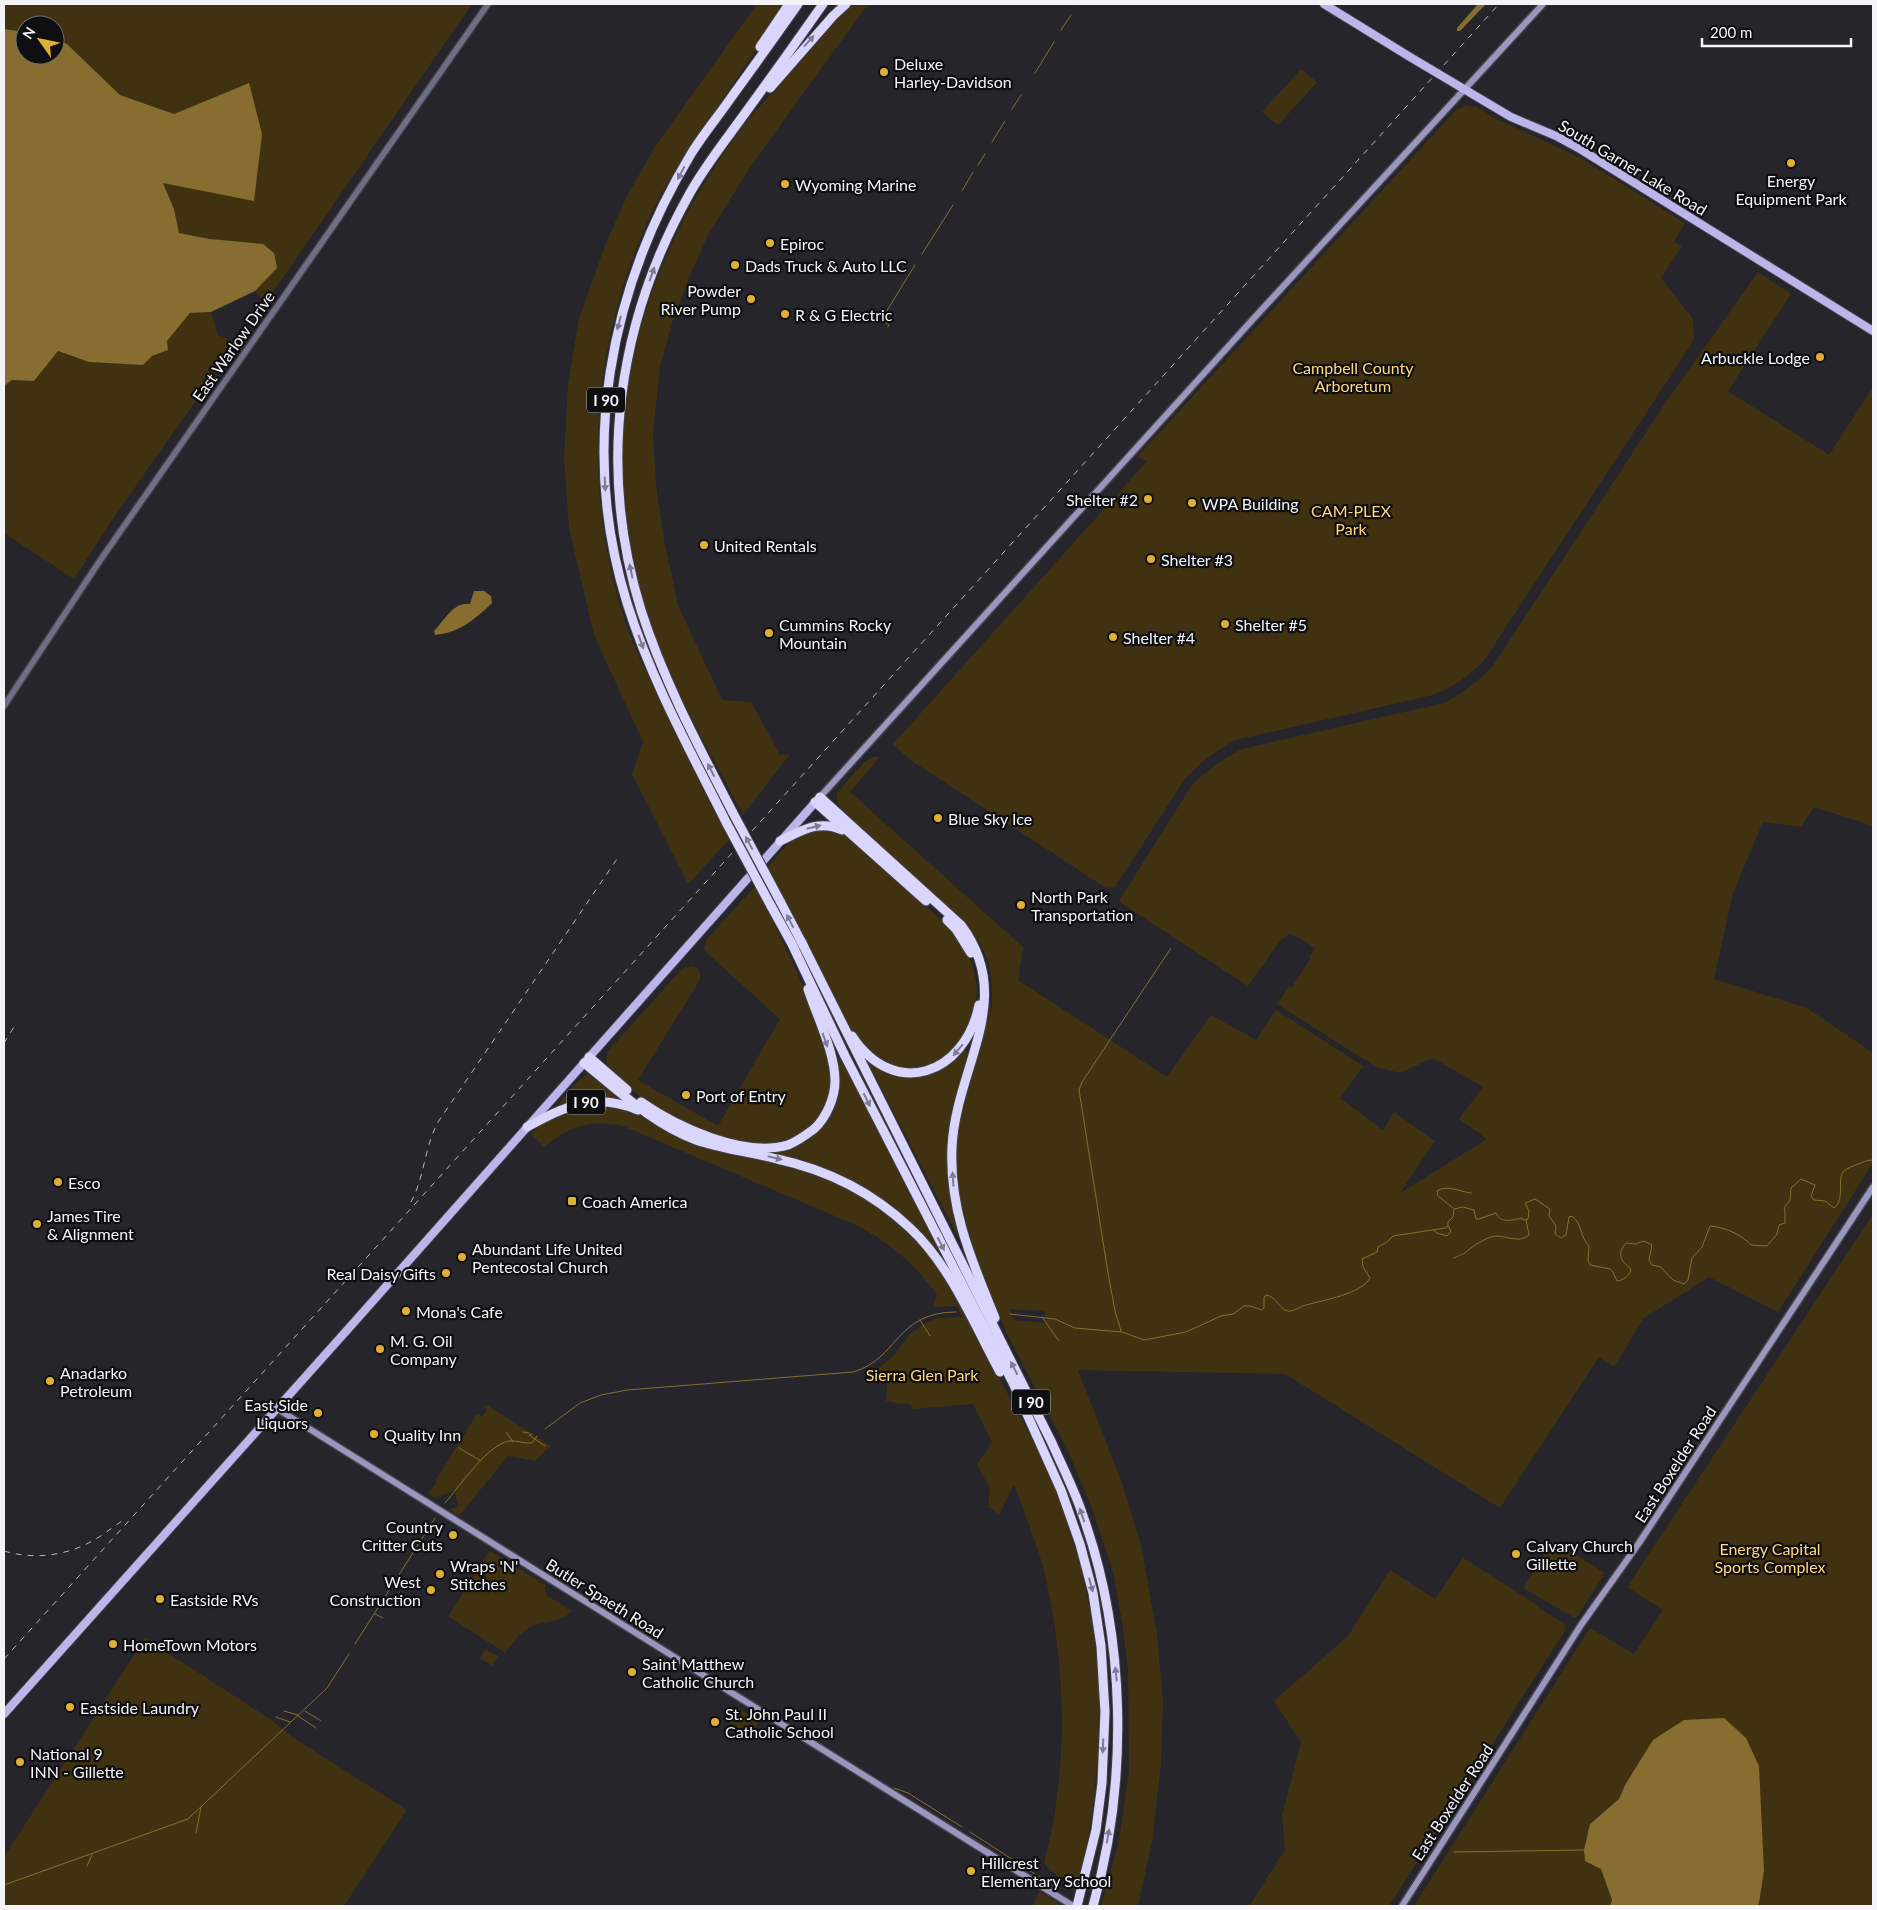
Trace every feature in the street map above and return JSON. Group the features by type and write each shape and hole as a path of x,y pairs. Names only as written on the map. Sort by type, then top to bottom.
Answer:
{"highway":[{"name":"I 90","path":"776,903 727,824 669,707 626,602 608,522 605,489 604,431 611,359 618,326 628,291 646,242 693,151 789,4"},
{"name":"I 90","path":"693,151 798,4"},
{"name":"I 90","path":"823,4 692,190 655,264 633,331 622,386 618,432 618,476 627,552 642,611 678,704 796,943 1052,1443 1082,1512 1108,1606 1117,1680 1117,1755 1109,1832 1094,1903"},
{"name":"I 90","path":"722,146 792,61 832,16 846,4"},
{"name":"I 90","path":"818,799 960,925 969,936 983,968 985,1004 981,1026 961,1092 955,1122 952,1169 954,1192 967,1249 996,1320 1001,1342"},
{"path":"818,799 849,833"},
{"path":"780,841 809,827 822,824 836,827 849,833"},
{"name":"I 90","path":"796,943 856,1041 882,1064 898,1071 912,1073 940,1066 954,1055 972,1029 980,1002 980,985 972,954 956,929 944,917 849,833"},
{"name":"I 90","path":"796,943 845,1056 1013,1383 1049,1461 1080,1544 1093,1593 1101,1646 1105,1712 1102,1783 1096,1830 1077,1906"},
{"path":"587,1060 652,1109 671,1121 707,1136 751,1146 770,1148 803,1138 817,1126 826,1114 832,1099 835,1081 831,1056 796,943"},
{"name":"I 90","path":"587,1060 648,1114"},
{"name":"I 90","path":"527,1126 566,1107 584,1102 605,1101 624,1104 648,1114 696,1140 812,1168 837,1177 866,1193 890,1210 911,1229 944,1268 1049,1461"}],"main road":[{"name":"South Garner Lake Road","path":"1324,4 1511,117 1556,136 1580,149 1873,331"},
{"path":"4,1714 780,841 1255,317 1543,4"},
{"name":"East Boxelder Road","path":"1402,1906 1581,1625 1669,1498 1873,1187"},
{"name":"Butler Spaeth Road","path":"276,1408 1073,1906"}],"street":[{"name":"East Warlow Drive","path":"4,706 94,570 488,4"}],"green space":[{"path":"4,4 472,4 266,302 255,291 277,268 210,239 178,233 174,209 163,182 249,83 174,114 120,95 65,43 65,15 15,15 15,31 4,29"},
{"path":"757,4 787,4 677,167 647,223 628,271 614,320 604,370 599,420 598,471 602,522 611,572 625,621 646,672 729,840 688,884 632,774 643,742 594,635 569,528 564,458 568,385 579,319 604,248 626,198 656,145"},
{"path":"854,4 872,4 865,8 751,166 708,235 672,323 660,367 653,433 656,484 664,540 678,605 722,700 751,702 780,755 790,754 743,815 696,727 664,659 655,636 636,568 625,502 624,437 631,372 646,310 670,248 701,188 747,120 836,20"},
{"path":"1301,69 1317,82 1278,125 1262,112"},
{"name":"CAM-PLEX Park","path":"1466,105 1475,106 1495,118 1581,158 1685,223 1674,242 1682,246 1661,278 1693,319 1694,340 1485,659 1473,671 1454,685 1433,695 1236,740 1229,744 1202,762 1185,779 1115,887 1106,888 909,759 893,744 1147,461 1137,457 1458,108 1460,109"},
{"path":"1758,272 1791,294 1728,391 1829,455 1873,387 1873,826 1814,807 1801,827 1763,822 1733,893 1714,979 1807,1008 1873,1053 1873,1163 1778,1312 1709,1277 1644,1318 1614,1367 1599,1357 1500,1508 1285,1374 1078,1370 1121,1480 1141,1545 1157,1634 1163,1701 1161,1765 1152,1841 1138,1906 1101,1906 1119,1841 1129,1771 1128,1668 1113,1571 1093,1511 1069,1453 1006,1332 975,1256 958,1193 956,1147 959,1122 966,1091 992,1004 989,963 980,943 966,923 843,812 837,802 837,793 863,763 873,757 880,757 850,792 1023,947 1018,980 1167,1077 1211,1015 1256,1040 1276,1010 1363,1066 1340,1098 1383,1130 1394,1112 1435,1141 1400,1193 1487,1139 1459,1119 1483,1087 1433,1058 1400,1073 1376,1067 1277,1004 1289,987 1291,988 1311,958 1309,957 1315,948 1296,936 1289,934 1281,940 1248,986 1121,903 1120,899 1192,785 1210,769 1228,757 1242,749 1444,703 1481,678 1492,667 1668,399","holes":["1009,1309 1045,1311 1045,1323 1014,1320"]},
{"path":"211,312 218,335 237,342 114,517 74,579 4,533 4,386 12,380 34,381 58,351 89,362 143,365 152,356 168,350 167,341 190,313"},
{"path":"812,829 836,830 848,838 947,925 966,951 975,973 977,990 975,1009 959,1045 945,1059 936,1064 916,1069 906,1069 895,1067 877,1058 857,1039 834,1001 767,868 791,840"},
{"path":"755,886 803,986 828,1047 832,1065 832,1083 828,1101 820,1117 795,1137 782,1143 768,1145 735,1141 717,1136 669,1115 650,1104 632,1089 610,1069 606,1059 609,1050 682,969 691,966 698,968 700,980 638,1080 718,1126 780,1019 704,949 707,939"},
{"path":"965,1050 969,1054 949,1157 966,1252 862,1051 880,1065 925,1074 942,1069"},
{"path":"840,1057 941,1254 937,1256 927,1241 840,1175 815,1164 758,1152 789,1147 829,1116 835,1062"},
{"path":"587,1074 631,1104 586,1100 557,1106 575,1084"},
{"name":"Sierra Glen Park","path":"585,1105 624,1107 815,1171 880,1205 908,1230 940,1268 1039,1452 1061,1504 1083,1575 1095,1635 1099,1698 1098,1755 1094,1801 1076,1892 1044,1864 1055,1813 1060,1768 1062,1739 1061,1683 1055,1626 1044,1570 1014,1484 999,1515 988,1507 990,1488 977,1465 992,1442 973,1404 912,1409 911,1405 905,1403 886,1401 888,1380 876,1371 893,1356 910,1334 924,1324 937,1318 962,1317 957,1306 933,1307 937,1295 920,1273 890,1246 856,1225 623,1126 600,1123 580,1126 562,1134 544,1147 531,1134 550,1118"},
{"name":"Energy Capital Sports Complex","path":"1873,1214 1873,1906 1757,1906 1764,1871 1625,1785 1619,1799 1590,1824 1601,1869 1612,1900 1610,1906 1414,1906 1590,1628 1634,1654 1663,1610 1627,1587"},
{"path":"487,1405 551,1446 535,1461 508,1456 459,1516 449,1509 458,1507 455,1490 435,1498 428,1493 437,1482 436,1480 477,1414 482,1417 487,1410 483,1406"},
{"path":"1553,1541 1605,1573 1577,1617 1573,1617 1523,1588"},
{"path":"491,1551 545,1585 546,1595 572,1611 563,1618 540,1623 526,1630 505,1653 448,1616"},
{"path":"1463,1558 1539,1606 1539,1608 1565,1624 1566,1629 1389,1906 1249,1906 1285,1850 1282,1816 1301,1742 1274,1701 1348,1636 1390,1570 1435,1599"},
{"path":"145,1638 273,1721 292,1737 407,1810 344,1906 4,1906 4,1857"},
{"path":"486,1649 498,1656 493,1666 480,1658"},
{"path":"738,1708 759,1722 750,1736 729,1722"},
{"path":"1039,1892 1063,1906 1033,1906"}],"shaded area":[{"path":"1478,4 1486,4 1460,31 1457,31 1457,28"},
{"path":"4,29 15,31 15,65 65,65 65,43 120,95 174,114 249,83 262,134 254,201 163,183 174,209 179,233 210,239 263,244 274,253 277,268 255,291 211,312 190,313 167,341 168,350 152,356 143,365 89,362 58,351 34,381 12,380 4,386"},
{"path":"474,591 484,591 491,596 492,603 460,628 435,635 434,631 454,609 464,604 470,604"},
{"path":"1724,1718 1746,1738 1759,1766 1764,1871 1759,1903 1757,1906 1610,1906 1612,1900 1601,1869 1585,1861 1584,1850 1590,1824 1619,1799 1625,1785 1653,1740 1684,1720"}],"waterway":[{"path":"1061,30 1071,15"},
{"path":"1035,73 1054,42"},
{"path":"1012,109 1021,95"},
{"path":"992,142 1005,121"},
{"path":"978,165 985,154"},
{"path":"962,191 973,172"},
{"path":"922,254 953,205"},
{"path":"888,327 889,325 884,322 883,317 915,265"},
{"path":"1121,1331 1108,1273 1079,1090 1082,1082 1171,948"},
{"path":"1010,1314 1055,1319 1075,1328 1122,1332 1144,1340 1186,1332 1221,1316 1233,1314 1244,1306 1262,1310 1264,1308 1264,1297 1267,1295 1273,1298 1285,1310 1292,1311 1351,1292 1365,1284 1370,1278 1363,1267 1362,1259 1377,1252 1378,1247 1393,1236 1445,1228 1453,1217 1454,1209 1463,1207 1474,1210 1476,1219 1496,1213 1504,1220 1528,1219 1529,1211 1525,1203 1535,1199 1550,1209 1549,1216 1556,1226 1555,1234 1561,1238 1566,1235 1569,1217 1572,1216 1580,1227 1589,1246 1588,1261 1590,1265 1610,1269 1617,1281 1626,1277 1631,1269 1621,1257 1623,1247 1626,1243 1635,1244 1644,1241 1652,1245 1649,1260 1652,1265 1661,1267 1673,1280 1684,1284 1688,1280 1692,1258 1702,1247 1710,1226 1732,1232 1751,1245 1767,1246 1777,1234 1779,1225 1785,1223 1784,1208 1790,1200 1791,1188 1801,1179 1815,1185 1811,1196 1814,1200 1825,1201 1834,1208 1840,1199 1841,1178 1844,1171 1858,1164 1873,1160"},
{"path":"1453,1208 1438,1196 1437,1191 1449,1188 1471,1193"},
{"path":"1454,1258 1491,1237 1525,1238 1529,1235 1526,1219"},
{"path":"1433,1230 1447,1236 1451,1231 1448,1226"},
{"path":"545,1429 580,1403 601,1395 627,1390 853,1372 868,1366 880,1357 899,1337 921,1320 936,1314 956,1312"},
{"path":"1042,1317 1059,1341"},
{"path":"920,1320 930,1336"},
{"path":"506,1432 513,1442"},
{"path":"523,1432 529,1433"},
{"path":"532,1434 529,1435 545,1446"},
{"path":"445,1503 474,1467 492,1450 509,1441 532,1443 537,1436"},
{"path":"459,1448 481,1461"},
{"path":"355,1644 435,1518"},
{"path":"395,1583 402,1588"},
{"path":"375,1614 383,1618"},
{"path":"4,1885 188,1819 327,1688 349,1654"},
{"path":"284,1711 298,1715"},
{"path":"305,1711 321,1721"},
{"path":"298,1716 316,1728"},
{"path":"276,1717 290,1722"},
{"path":"894,1788 908,1793 962,1827"},
{"path":"196,1833 201,1807"},
{"path":"970,1832 1055,1887"},
{"path":"1454,1852 1584,1850"},
{"path":"87,1866 92,1855"}],"railway":[{"path":"4,1659 1499,4"},
{"path":"411,1202 416,1192 433,1132 438,1122 617,859"},
{"path":"4,1043 14,1027"},
{"path":"4,1551 38,1556 73,1550 94,1540 122,1521"}],"place":[{"name":"Deluxe Harley-Davidson","path":"884,72"},
{"name":"Energy Equipment Park","path":"1791,163"},
{"name":"Wyoming Marine","path":"785,184"},
{"name":"Epiroc","path":"770,243"},
{"name":"Dads Truck & Auto LLC","path":"735,265"},
{"name":"Powder River Pump","path":"751,299"},
{"name":"R & G Electric","path":"785,314"},
{"name":"Arbuckle Lodge","path":"1820,357"},
{"name":"Shelter #2","path":"1148,499"},
{"name":"WPA Building","path":"1192,503"},
{"name":"United Rentals","path":"704,545"},
{"name":"Shelter #3","path":"1151,559"},
{"name":"Shelter #5","path":"1225,624"},
{"name":"Cummins Rocky Mountain","path":"769,633"},
{"name":"Shelter #4","path":"1113,637"},
{"name":"Blue Sky Ice","path":"938,818"},
{"name":"North Park Transportation","path":"1021,905"},
{"name":"Port of Entry","path":"686,1095"},
{"name":"Esco","path":"58,1182"},
{"name":"Coach America","path":"572,1201"},
{"name":"James Tire & Alignment","path":"37,1224"},
{"name":"Abundant Life United Pentecostal Church","path":"462,1257"},
{"name":"Real Daisy Gifts","path":"446,1273"},
{"name":"Mona's Cafe","path":"406,1311"},
{"name":"M. G. Oil Company","path":"380,1349"},
{"name":"Anadarko Petroleum","path":"50,1381"},
{"name":"East Side Liquors","path":"318,1413"},
{"name":"Quality Inn","path":"374,1434"},
{"name":"Country Critter Cuts","path":"453,1535"},
{"name":"Calvary Church Gillette","path":"1516,1554"},
{"name":"Wraps 'N' Stitches","path":"440,1574"},
{"name":"West Construction","path":"431,1590"},
{"name":"Eastside RVs","path":"160,1599"},
{"name":"HomeTown Motors","path":"113,1644"},
{"name":"Saint Matthew Catholic Church","path":"632,1672"},
{"name":"Eastside Laundry","path":"70,1707"},
{"name":"St. John Paul II Catholic School","path":"715,1722"},
{"name":"National 9 INN - Gillette","path":"20,1762"},
{"name":"Hillcrest Elementary School","path":"971,1871"}],"park label":[{"name":"Campbell County Arboretum","path":"1353,376"}]}
